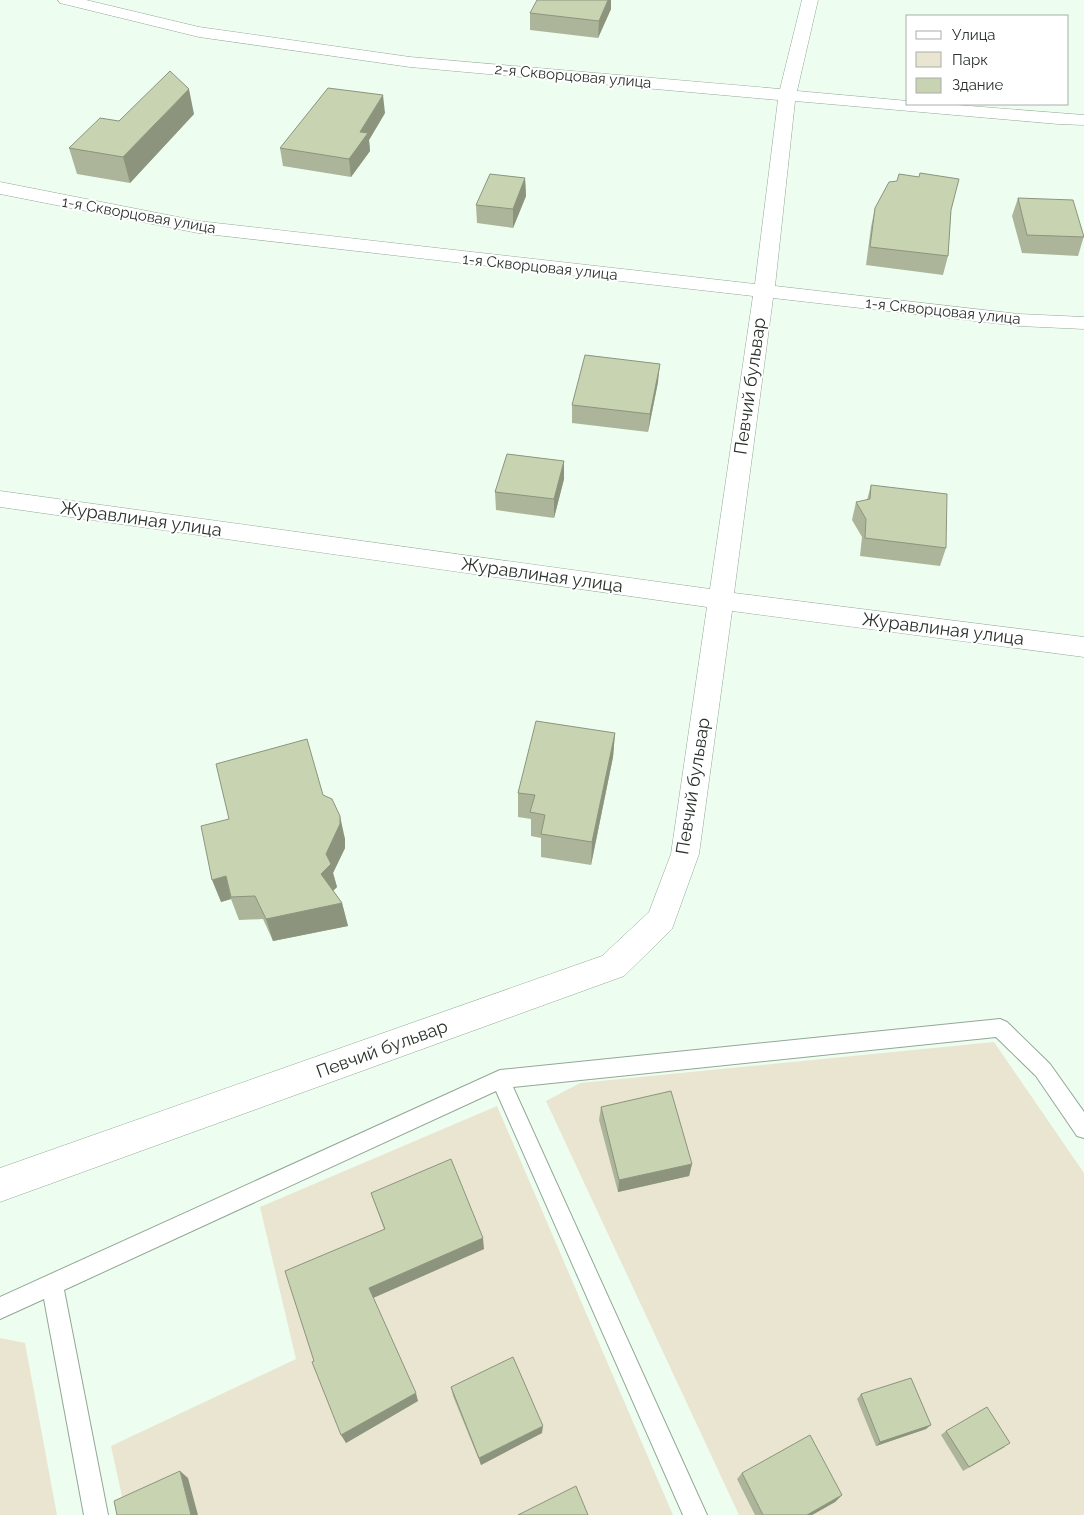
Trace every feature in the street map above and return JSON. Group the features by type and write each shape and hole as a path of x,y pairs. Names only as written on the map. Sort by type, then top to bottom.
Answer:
{"street":[{"name":"2-я Скворцовая улица","path":"66,0 199,32 410,62 906,105"},
{"name":"Певчий бульвар","path":"0,1185 614,966 661,920 685,854 764,290 787,94 810,0"},
{"name":"2-я Скворцовая улица","path":"906,105 1084,120"},
{"name":"1-я Скворцовая улица","path":"0,188 198,227 1020,320 1084,323"},
{"name":"Журавлиная улица","path":"0,499 720,600 1084,647"}],"lane":[{"path":"0,1308 500,1079 1000,1028 1043,1070 1084,1128"},
{"path":"500,1079 695,1515"},
{"path":"52,1284 96,1515"}],"green space":[{"path":"994,1042 1084,1173 1084,1515 739,1515 546,1101 580,1083"},
{"path":"497,1106 673,1515 126,1515 111,1446 296,1359 260,1207"},
{"path":"0,1338 25,1343 57,1515 0,1515"}],"building":[{"path":"537,0 608,0 599,21 530,13"},
{"path":"170,71 189,89 123,157 69,148 100,118 119,121"},
{"path":"328,88 383,95 360,132 368,133 349,159 280,148"},
{"path":"920,173 959,179 951,210 948,256 870,247 875,208 889,182 897,181 899,174 919,177"},
{"path":"490,174 525,178 513,209 476,205"},
{"path":"1018,198 1073,200 1084,237 1027,235"},
{"path":"585,355 660,364 650,414 572,405"},
{"path":"507,454 564,461 554,499 495,492"},
{"path":"871,485 947,494 946,548 865,538 866,519 856,502 870,499"},
{"path":"536,721 615,733 592,842 541,834 545,815 530,812 535,795 518,793"},
{"path":"307,739 323,795 332,799 340,816 340,824 326,854 331,864 321,874 342,903 266,919 255,896 231,897 226,876 212,880 201,826 229,819 216,764"},
{"path":"671,1091 692,1164 619,1180 601,1107"},
{"path":"451,1159 483,1238 369,1288 416,1393 341,1435 312,1362 314,1361 285,1271 385,1229 371,1193"},
{"path":"513,1357 543,1426 479,1458 451,1387"},
{"path":"911,1378 931,1425 880,1442 861,1394"},
{"path":"987,1407 1010,1443 969,1467 946,1431"},
{"path":"810,1435 842,1495 807,1515 763,1515 742,1473"},
{"path":"180,1471 191,1515 117,1515 114,1501"},
{"path":"576,1486 588,1515 518,1515"}]}
